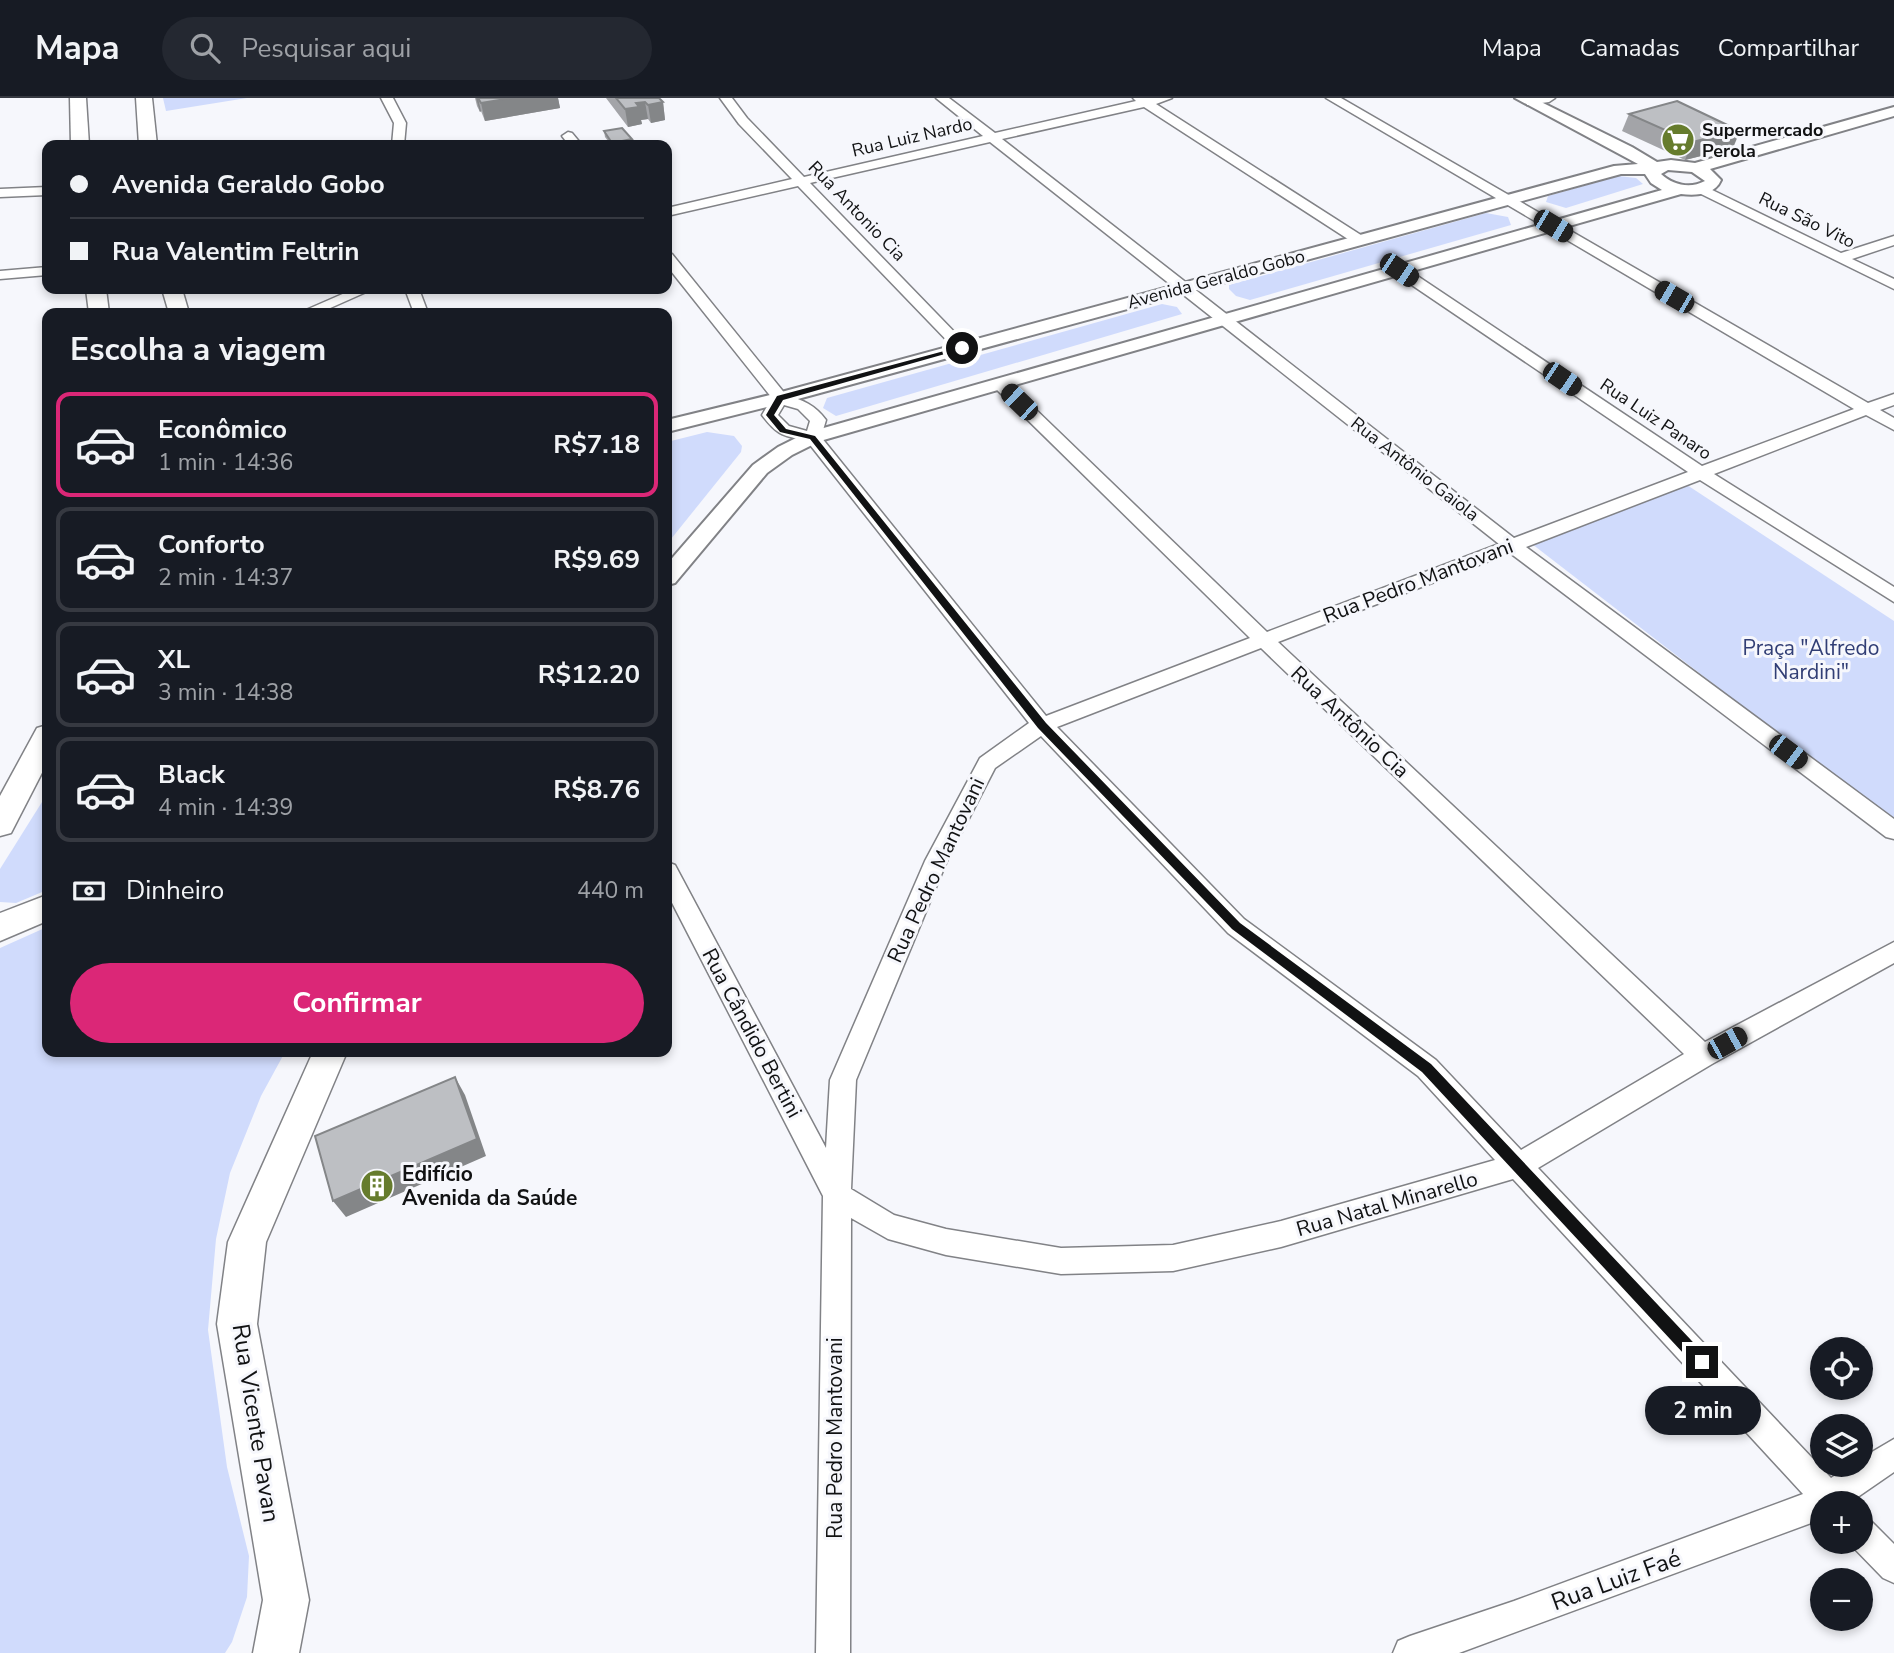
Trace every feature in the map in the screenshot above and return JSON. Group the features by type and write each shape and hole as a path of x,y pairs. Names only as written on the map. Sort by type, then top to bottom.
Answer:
{"main road":[{"path":"78,98 80,140"},
{"path":"144,98 148,140"},
{"path":"0,824 42,744"},
{"name":"Rua Vicente Pavan","path":"276,1653 286,1600 237,1324 247,1242 328,1057"}],"street":[{"path":"387,98 400,123 398,140"},
{"name":"Rua Antonio Cia","path":"726,98 743,121 962,348"},
{"name":"Rua Antônio Gaiola","path":"942,98 1512,545 1894,831"},
{"name":"Rua Luiz Nardo","path":"672,211 993,138 1143,100 1166,98"},
{"path":"1332,98 1894,425"},
{"path":"1537,99 1660,167 1705,179 1894,119"},
{"path":"1537,99 1660,167"},
{"path":"1143,100 1359,240"},
{"path":"1660,167 1653,177 1657,181 1682,189 1894,111"},
{"path":"1620,169 1626,150"},
{"name":"Avenida Geraldo Gobo","path":"672,425 780,398 1620,169 1660,167"},
{"name":"Rua São Vito","path":"1705,179 1894,285"},
{"name":"Avenida Geraldo Gobo","path":"813,438 1682,189"},
{"path":"0,194 42,191"},
{"path":"1846,256 1894,240"},
{"name":"Rua São Vito","path":"1846,256 1894,274"},
{"path":"672,263 780,398 804,405 818,420 813,438 785,451 760,469 672,572"},
{"name":"Rua Luiz Panaro","path":"1399,270 1701,473 1894,596"},
{"path":"0,275 42,271"},
{"path":"318,308 354,294"},
{"name":"Rua Antônio Cia","path":"1000,384 1264,640 1703,1056"},
{"path":"780,398 770,415 783,430 813,438 1042,725 1236,926 1427,1068 1816,1491"},
{"name":"Rua Pedro Mantovani","path":"833,1653 837,1195 843,1080 936,861 987,762 1042,725 1894,399"},
{"name":"Rua Cândido Bertini","path":"672,881 837,1195"},
{"name":"Rua Natal Minarello","path":"837,1195 888,1226 946,1242 1061,1261 1173,1258 1281,1234 1519,1166 1703,1056 1894,952"},
{"name":"Rua Luiz Faé","path":"1843,1491 1894,1454"},
{"name":"Rua Luiz Faé","path":"1410,1653 1514,1618 1810,1509"},
{"path":"1873,1545 1894,1567"}],"green space":[{"path":"163,98 247,98 166,111"},
{"path":"1618,176 1636,178 1643,184 1566,208 1546,202 1548,196"},
{"path":"1486,213 1508,217 1511,225 1250,300 1236,296 1229,289 1229,285"},
{"path":"1162,304 1177,307 1182,314 836,416 823,408 827,398"},
{"path":"707,432 734,436 742,446 741,452 672,538 672,441"},
{"name":"Praça \"Alfredo Nardini\"","path":"1684,483 1894,621 1894,823 1532,544"},
{"path":"42,802 42,892 16,903 0,902 0,869"},
{"path":"42,929 42,1057 282,1057 261,1096 230,1173 216,1239 208,1330 227,1467 249,1556 247,1597 232,1642 225,1653 0,1653 0,948"}],"building":[{"path":"478,98 512,98 481,103"},
{"path":"616,98 659,98 663,102 648,105 645,102 636,103 639,107 625,109"},
{"path":"1677,101 1740,131 1692,142 1629,114"},
{"path":"622,128 632,139 610,140 604,131"},
{"name":"Edifício Avenida da Saúde","path":"455,1077 477,1139 333,1201 315,1136"}],"place":[{"name":"Supermercado Perola","path":"1678,140"},
{"name":"Edifício Avenida da Saúde","path":"377,1186"}],"route":[{"path":"962,348 780,398 770,415 783,430 813,438 1042,725 1236,926 1427,1068 1702,1362"}]}
